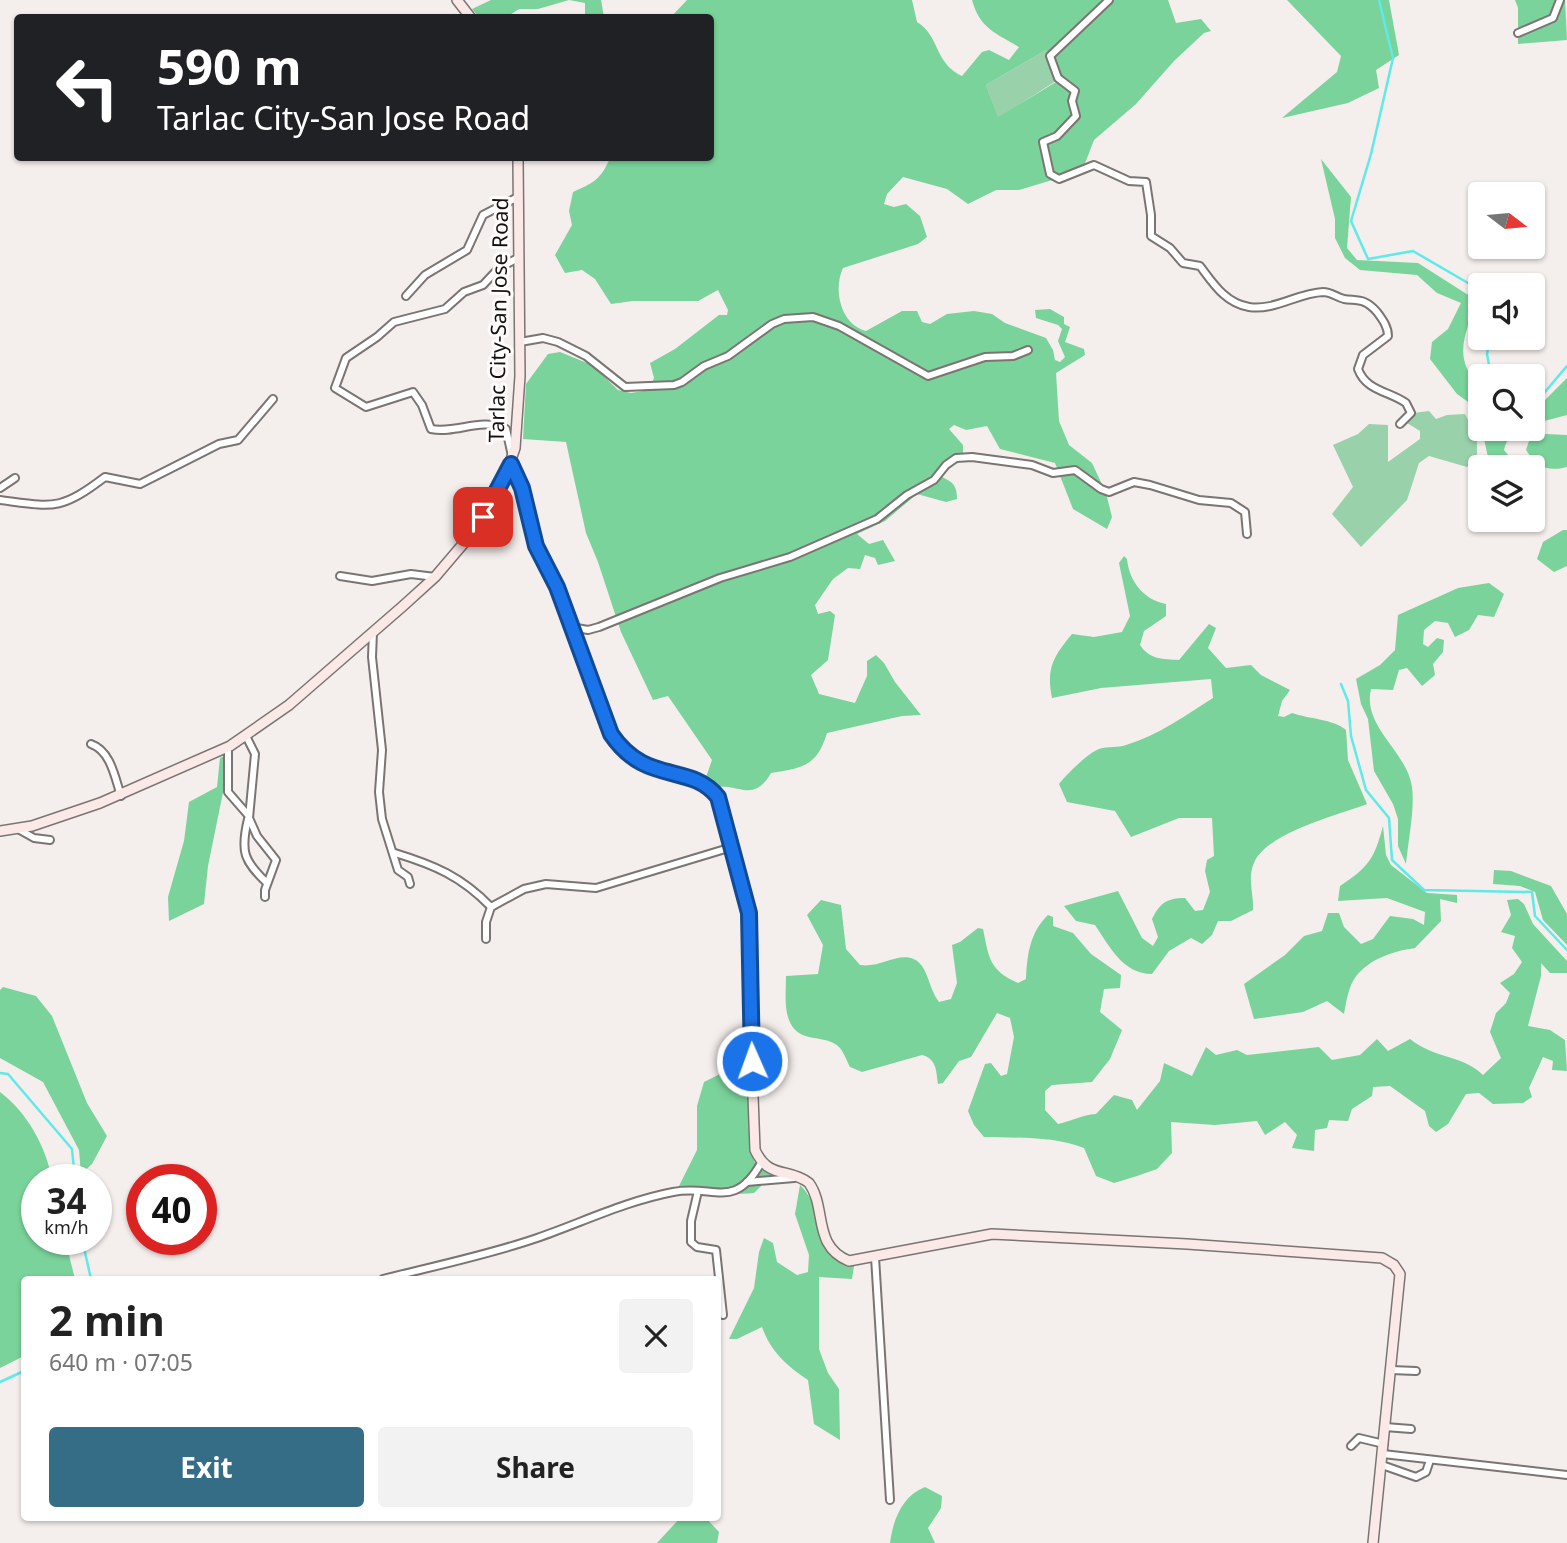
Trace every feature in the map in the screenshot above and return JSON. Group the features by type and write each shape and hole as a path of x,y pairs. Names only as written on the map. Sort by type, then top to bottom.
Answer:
{"street":[{"path":"457,0 468,14"},
{"path":"1109,0 1052,51 1050,56 1058,78 1075,91 1072,101 1076,116 1057,136 1043,142 1050,174 1059,179 1094,165 1129,181 1146,182 1151,236 1170,248 1179,261 1200,266 1221,294 1243,306 1267,307 1292,298 1327,292 1346,299 1357,298 1373,308 1387,328 1388,336 1363,355 1358,369 1365,382 1406,403 1410,413 1400,424"},
{"path":"1518,33 1553,18 1560,0"},
{"name":"Tarlac City-San Jose Road","path":"0,831 18,829 121,796 228,747 246,736 310,687 435,577 483,517 512,462 518,419 518,161"},
{"path":"406,296 425,275 467,250 483,215 518,197"},
{"path":"518,258 499,268 483,285 464,292 444,309 394,322 346,358 335,388 366,407 413,392 422,405 431,429 444,432 471,424 496,424 506,429 512,462 522,488 536,546 557,587 604,719 621,749 648,768 709,787 720,802 751,925 755,1150 761,1163 772,1170 799,1177 813,1188 820,1223 836,1255 856,1262 992,1234 1382,1258 1394,1265 1400,1275 1373,1543"},
{"path":"520,342 538,338 555,340 586,356 620,384 629,388 682,382 704,366 728,356 772,324 798,317 813,317 831,323 929,376 985,357 1013,356 1028,350"},
{"path":"0,499 46,506 68,502 106,477 139,484 219,444 238,440 273,399"},
{"path":"571,627 588,630 599,628 705,584 781,560 839,536 882,516 907,495 934,480 950,461 961,457 1032,465 1053,473 1075,470 1109,492 1134,482 1199,500 1231,503 1245,512 1247,534"},
{"path":"0,488 15,478"},
{"path":"340,576 372,581 411,574 435,577"},
{"path":"373,632 372,657 382,750 379,792 382,818 395,853 398,870 408,877 410,884"},
{"path":"246,736 255,754 249,816 243,838 246,859 251,870 267,883"},
{"path":"91,744 101,748 106,754 121,796"},
{"path":"228,747 228,792 249,816 257,836 276,860 265,897"},
{"path":"18,829 34,838 50,840"},
{"path":"486,939 486,922 491,906 524,889 546,884 596,888 732,847"},
{"path":"395,853 433,865 471,886 491,906"},
{"path":"394,1276 537,1238 596,1213 675,1191 731,1193 747,1182 761,1163"},
{"path":"747,1182 799,1177"},
{"path":"698,1191 691,1220 691,1242 697,1247 716,1250 719,1276"},
{"path":"875,1256 890,1500"},
{"path":"721,1296 723,1315"},
{"path":"1391,1370 1416,1371"},
{"path":"1385,1427 1411,1429"},
{"path":"1351,1446 1359,1438 1384,1444"},
{"path":"1383,1454 1567,1475"},
{"path":"1382,1465 1416,1477 1426,1472 1430,1460"}],"green space":[{"path":"491,0 569,0 538,9 519,9 512,14 476,14 472,9"},
{"path":"569,0 601,0 603,14 585,14 585,3"},
{"path":"687,0 912,0 917,22 930,35 946,64 962,76 982,52 989,50 1009,60 1019,47 984,24 972,0 1168,0 1176,23 1201,19 1211,31 1204,33 1174,61 1136,104 1094,140 1082,171 1019,190 996,190 968,204 947,189 903,177 887,194 884,204 894,207 906,204 920,216 927,237 918,244 843,268 839,295 845,314 857,327 866,331 902,311 917,311 922,322 930,324 947,314 974,311 992,314 1005,323 1046,338 1055,360 1060,362 1065,357 1058,341 1062,329 1058,325 1036,318 1035,310 1050,309 1064,317 1064,324 1070,327 1065,342 1084,349 1085,355 1056,373 1059,421 1069,445 1092,463 1106,493 1112,517 1107,529 1073,509 1055,463 1000,449 987,426 966,430 954,425 949,429 963,445 963,458 940,476 953,485 957,499 946,502 917,494 885,521 857,534 869,544 883,540 895,561 878,565 875,558 865,555 860,569 848,568 833,579 815,605 818,614 830,611 835,615 828,660 811,675 819,694 855,703 867,676 867,661 876,655 921,715 902,716 827,733 819,752 807,764 771,773 758,788 752,790 714,787 705,780 712,760 668,696 653,700 621,632 586,533 566,442 523,439 526,384 548,354 560,352 592,365 618,390 631,393 649,390 654,378 650,363 675,349 719,315 727,315 728,310 718,290 698,301 633,301 611,304 595,279 582,270 565,273 555,255 572,225 569,211 573,192 596,180 608,161 714,161 714,14 674,14","holes":["1046,50 1056,82 998,117 986,85"]},
{"path":"1287,0 1389,0 1399,55 1376,70 1379,88 1348,103 1282,118 1337,72 1341,56"},
{"path":"1515,0 1565,0 1567,40 1518,44 1518,8"},
{"path":"1046,50 1056,81 998,118 986,85"},
{"path":"1321,159 1351,197 1347,248 1357,260 1418,263 1468,295 1468,327 1463,352 1468,370 1468,402 1457,394 1430,359 1432,342 1448,329 1461,303 1437,293 1417,275 1360,270 1345,258 1335,238 1335,219"},
{"path":"1567,378 1567,415 1545,421 1545,400"},
{"path":"1429,411 1436,419 1465,414 1468,420 1468,441 1477,441 1477,454 1468,455 1467,467 1429,456 1419,463 1407,500 1361,547 1332,514 1353,487 1333,445 1358,434 1369,424 1388,425 1388,462 1420,439 1420,431 1407,423 1414,413"},
{"path":"1545,434 1567,435 1567,467 1545,467 1545,455 1530,455 1526,450 1529,441 1545,441"},
{"path":"1485,441 1508,441 1504,450 1508,455 1487,455"},
{"path":"1567,530 1567,566 1554,572 1537,559 1543,542"},
{"path":"1124,556 1139,588 1151,598 1166,604 1166,616 1144,631 1140,645 1144,650 1157,658 1179,660 1209,624 1216,628 1208,648 1226,668 1251,665 1261,675 1290,690 1282,701 1278,716 1284,717 1292,713 1328,721 1346,730 1348,760 1367,804 1304,826 1261,852 1252,869 1253,910 1231,921 1218,921 1212,935 1202,944 1191,938 1169,951 1152,974 1142,973 1125,964 1095,925 1076,921 1064,906 1118,891 1142,938 1153,946 1158,937 1152,919 1161,905 1169,900 1185,898 1195,911 1203,910 1210,892 1205,871 1207,860 1214,856 1212,818 1179,818 1131,837 1115,811 1067,802 1059,784 1094,751 1138,741 1213,698 1211,679 1101,688 1052,698 1050,679 1053,663 1072,634 1094,637 1122,632 1130,616 1119,563"},
{"path":"1489,583 1504,594 1494,617 1478,615 1469,630 1455,637 1448,623 1435,621 1424,630 1423,644 1428,647 1437,638 1444,640 1443,652 1433,664 1435,675 1422,686 1407,668 1399,670 1393,690 1371,689 1373,715 1402,762 1412,787 1412,815 1406,864 1398,846 1398,819 1393,804 1374,771 1368,719 1361,704 1356,679 1380,665 1395,650 1398,615 1458,588"},
{"path":"231,753 208,866 204,904 169,921 168,897 184,841 189,802 217,787 220,758"},
{"path":"1383,826 1386,855 1391,865 1427,893 1457,895 1457,903 1440,899 1441,921 1415,948 1398,951 1365,967 1353,981 1344,1014 1327,1001 1303,1012 1254,1019 1244,984 1285,955 1304,936 1322,931 1328,913 1339,913 1344,927 1361,944 1373,939 1390,916 1413,919 1424,925 1425,912 1387,898 1338,901 1340,886 1369,861 1377,847"},
{"path":"1494,870 1511,871 1551,886 1567,914 1567,945 1543,920 1535,892 1520,886 1493,884"},
{"path":"1518,899 1524,904 1533,924 1567,961 1567,973 1550,973 1541,963 1541,976 1528,1026 1550,1030 1565,1040 1567,1071 1552,1070 1553,1061 1543,1057 1529,1088 1532,1097 1523,1103 1493,1104 1479,1093 1466,1094 1448,1124 1436,1132 1429,1126 1425,1111 1390,1086 1373,1087 1372,1096 1352,1109 1348,1121 1329,1120 1327,1128 1315,1130 1314,1151 1292,1148 1297,1135 1285,1122 1265,1135 1257,1121 1215,1125 1171,1122 1172,1153 1157,1169 1114,1183 1096,1176 1084,1148 1048,1140 984,1137 974,1125 968,1111 985,1064 991,1063 1001,1076 1007,1074 1014,1037 1010,1018 997,1013 971,1057 959,1061 943,1083 938,1084 931,1059 922,1055 862,1072 850,1067 840,1048 834,1043 806,1036 793,1028 786,1010 786,976 818,974 823,945 807,915 821,900 841,905 846,949 860,965 901,958 916,960 922,966 939,1002 951,999 957,983 952,945 978,928 983,929 992,962 1001,973 1018,983 1026,979 1031,944 1037,929 1048,915 1053,917 1053,926 1073,933 1091,954 1121,975 1120,988 1104,989 1100,1012 1122,1030 1110,1059 1092,1082 1052,1085 1045,1091 1045,1110 1058,1124 1096,1114 1114,1095 1132,1100 1137,1110 1160,1081 1164,1063 1192,1076 1206,1047 1216,1055 1237,1050 1247,1055 1319,1047 1332,1060 1360,1055 1377,1039 1388,1051 1410,1039 1429,1050 1467,1064 1483,1075 1501,1058 1490,1032 1496,1013 1506,1003 1510,993 1500,983 1514,974 1522,962 1512,948 1515,936 1501,932 1511,915 1507,900"},
{"path":"3,987 36,996 52,1016 87,1103 107,1136 92,1164 80,1164 79,1150 43,1082 0,1058 0,990"},
{"path":"746,1061 750,1151 756,1165 772,1175 754,1193 678,1188 697,1150 697,1106 704,1082"},
{"path":"0,1092 27,1120 48,1164 21,1164 21,1255 69,1255 74,1276 21,1276 21,1358 0,1368"},
{"path":"800,1185 808,1195 823,1242 829,1252 854,1266 852,1279 819,1277 819,1349 828,1373 839,1389 840,1440 814,1424 808,1380 780,1357 762,1327 737,1339 729,1339 754,1288 759,1252 764,1238 773,1243 777,1262 797,1275 808,1272 809,1255 795,1214"},
{"path":"925,1487 942,1496 941,1508 928,1528 935,1543 890,1543 900,1510 910,1496"},
{"path":"677,1521 709,1521 719,1532 717,1543 657,1543"}],"waterway":[{"path":"1379,0 1393,58 1371,154 1351,221 1368,259 1413,251 1468,283"},
{"path":"1488,350 1489,364"},
{"path":"1545,392 1567,366"},
{"path":"1341,684 1348,701 1351,736 1366,790 1389,818 1392,860 1424,890 1532,892 1535,916 1567,950"},
{"path":"0,1073 8,1074 72,1149 73,1164"},
{"path":"86,1255 90,1276"},
{"path":"0,1382 21,1372"}],"route":[{"path":"483,517 502,486 511,464 522,488 536,546 557,587 611,734 621,749 642,765 699,782 709,787 718,797 749,913 752,1061"}]}
